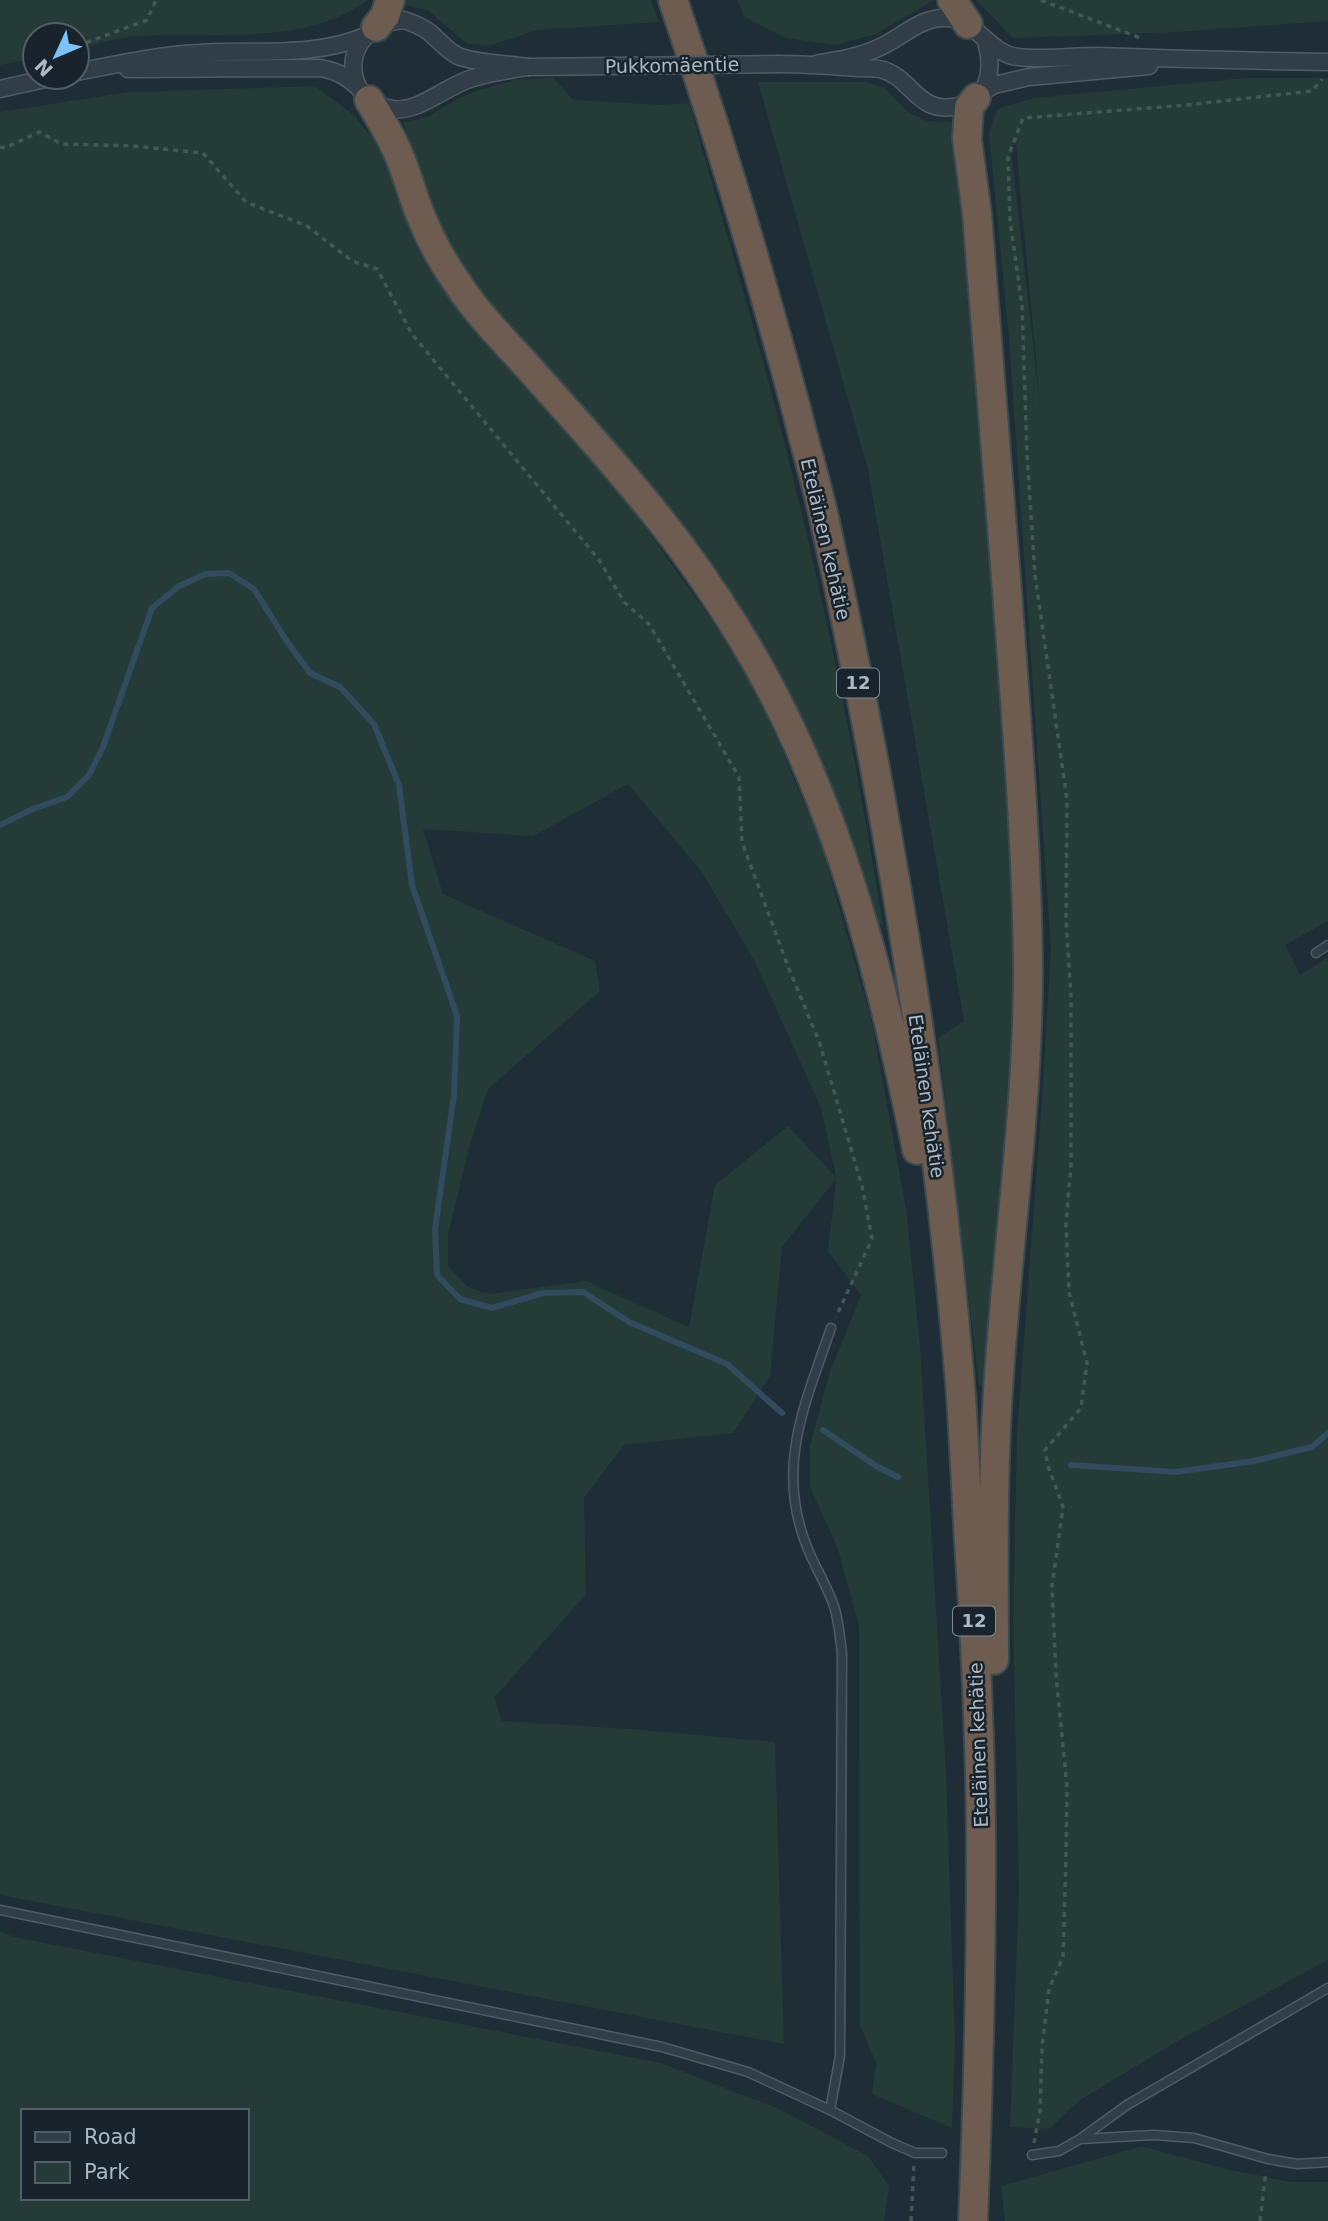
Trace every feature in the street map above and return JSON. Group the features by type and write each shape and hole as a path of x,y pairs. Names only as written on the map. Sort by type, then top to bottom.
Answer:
{"highway":[{"path":"370,32 385,16 390,0"},
{"name":"Eteläinen kehätie","path":"673,0 741,209 827,532 868,735 910,971 943,1224 960,1384 975,1641 981,1859 977,2113 972,2221"},
{"path":"952,0 977,33"},
{"path":"363,93 400,155 422,220 459,287 488,324 593,440 680,546 712,591 756,663 797,742 839,851 871,951 920,1163 960,1384"},
{"path":"979,95 969,107 967,139 982,273 1013,674 1026,874 1028,970 1027,1049 1018,1172 998,1380 994,1482 993,1696 981,1859"}],"street":[{"name":"Pukkomäentie","path":"816,64 856,56 878,48 929,20 943,18 956,19 1004,54 1018,57 1328,62"},
{"name":"Pukkomäentie","path":"91,69 137,59 188,54 317,48 350,42 390,22 404,20 417,24 457,56 468,59 528,67 816,64 880,69 892,74 925,103 939,107 953,107 994,85 1029,77 1197,61"},
{"path":"363,93 354,72 353,60 357,47 370,32"},
{"path":"977,33 990,55 990,67 979,95"},
{"name":"Pukkomäentie","path":"91,71 321,68 335,70 347,77 380,107 393,110 421,104 451,86 469,79 528,67"},
{"path":"0,89 21,84"}],"lane":[{"path":"1315,953 1328,945"},
{"path":"831,1328 802,1413 792,1466 797,1520 806,1547 833,1603 842,1654 840,2056 831,2110"},
{"path":"0,1910 662,2047 748,2072 915,2153 942,2153"},
{"path":"1032,2155 1059,2151 1127,2105 1328,1988"},
{"path":"1080,2139 1154,2135 1194,2138 1268,2159 1297,2164 1328,2162"}],"path":[{"path":"91,41 147,20 156,0"},
{"path":"1041,0 1145,40"},
{"path":"1032,2155 1040,2111 1042,2047 1049,1989 1063,1957 1066,1856 1067,1787 1056,1675 1052,1586 1063,1507 1045,1450 1082,1408 1087,1363 1069,1292 1066,1224 1071,1164 1071,997 1066,920 1066,800 1035,575 1027,454 1022,306 1010,220 1008,157 1023,118 1187,105 1312,91 1328,72"},
{"path":"0,147 5,148 39,132 62,144 134,146 203,153 246,202 307,226 352,261 377,268 412,334 599,560 624,602 649,624 739,777 742,842 819,1041 862,1186 872,1239 831,1328"},
{"path":"911,2221 915,2153"},
{"path":"1260,2221 1268,2159"}],"green space":[{"path":"0,0 368,0 343,15 316,25 287,31 132,37 91,45 91,21 21,21 21,61 0,65"},
{"path":"405,0 651,0 659,22 537,30 489,46 467,44 429,11 405,5"},
{"path":"737,0 934,0 876,34 835,45 785,38 744,17"},
{"path":"976,0 1328,0 1328,21 1178,32 1013,38"},
{"path":"554,78 573,100 660,105 689,103 756,336 800,507 846,715 883,925 875,923 847,826 791,708 490,307 452,252 431,205 403,122 428,117 457,99 479,90 515,80"},
{"path":"1245,78 1328,78 1328,921 1285,945 1300,975 1328,957 1328,1960 1176,2042 1080,2100 1049,2129 1010,2127 1019,1890 1013,1621 1017,1434 1051,949 1009,339 989,133 997,109 1034,98","holes":["1016,144 1041,414 1011,149"]},
{"path":"758,82 868,82 885,88 908,112 927,121 954,122 953,145 966,212 1017,930 1012,1066 987,1388 979,1385 938,1038 964,1021 868,470"},
{"path":"315,86 354,115 385,154 412,233 460,315 630,506 740,660 768,717 820,840 872,1023 906,1209 920,1345 946,1773 955,2042 952,2128 872,2094 876,2063 860,2025 859,1626 838,1549 810,1487 810,1446 829,1374 861,1295 828,1251 836,1179 782,1247 770,1376 733,1433 624,1445 584,1498 586,1594 494,1698 502,1721 775,1742 784,2044 0,1895 0,112 129,92","holes":["628,784 701,871 755,962 821,1108 836,1177 788,1126 715,1185 689,1327 586,1281 489,1294 468,1287 448,1266 448,1234 469,1148 488,1089 600,991 595,961 443,894 423,829 533,836"]},
{"path":"0,1931 14,1937 661,2063 779,2109 868,2156 889,2186 884,2221 0,2221"},
{"path":"1142,2146 1226,2169 1290,2182 1328,2182 1328,2221 1005,2221 1001,2186"}],"waterway":[{"path":"0,825 67,797 89,775 103,747 152,608 179,586 206,574 229,573 254,589 310,673 340,687 374,724 399,785 412,885 457,1016 454,1095 435,1229 437,1275 460,1299 492,1308 543,1293 583,1292 629,1322 727,1364 782,1413"},
{"path":"823,1430 876,1466 898,1477"},
{"path":"1071,1465 1176,1472 1254,1461 1312,1447 1328,1433"}]}
